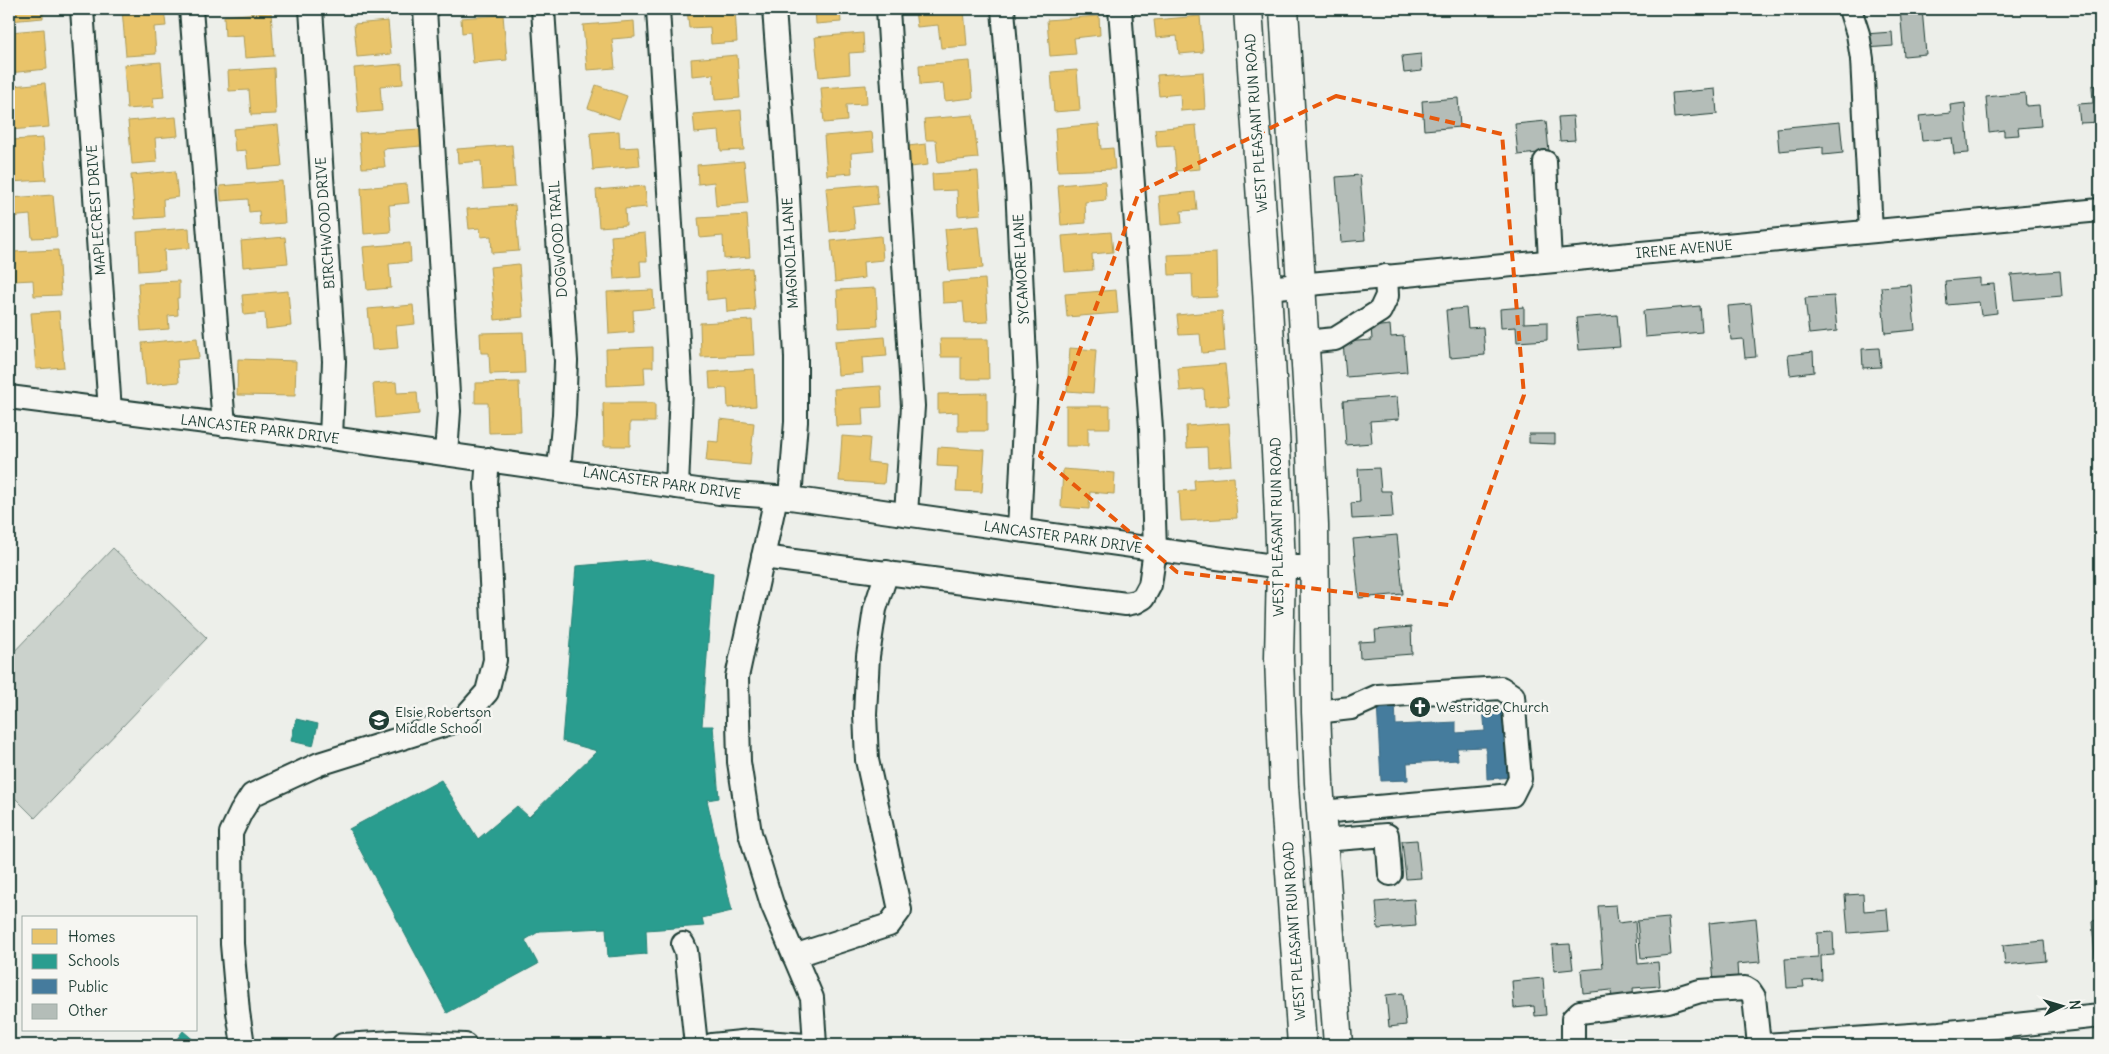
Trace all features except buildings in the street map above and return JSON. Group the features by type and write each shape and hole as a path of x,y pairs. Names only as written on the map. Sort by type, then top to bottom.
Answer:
{"main road":[{"name":"WEST PLEASANT RUN ROAD","path":"1248,9 1267,288 1281,567 1279,658 1286,814 1302,1045"},
{"path":"1284,9 1310,430 1316,712 1321,812 1338,1045"},
{"path":"1286,814 1321,812"}],"street":[{"name":"MAPLECREST DRIVE","path":"82,9 110,411"},
{"path":"192,9 224,425"},
{"name":"BIRCHWOOD DRIVE","path":"311,9 334,361 331,438"},
{"path":"425,9 449,411 446,454"},
{"name":"DOGWOOD TRAIL","path":"542,9 566,361 559,469"},
{"path":"658,9 681,390 677,486"},
{"name":"MAGNOLIA LANE","path":"774,9 788,196 796,357 796,422 783,498 763,557 737,677 739,762 750,834 772,904 812,998 815,1045"},
{"path":"888,9 913,406 906,514"},
{"name":"SYCAMORE LANE","path":"1003,9 1017,185 1026,381 1019,530"},
{"path":"763,557 1126,604 1143,598 1150,585 1156,550 1151,428 1120,9"},
{"path":"1850,9 1858,34 1862,68 1871,231"},
{"path":"1545,162 1550,261"},
{"name":"IRENE AVENUE","path":"1267,288 2100,210"},
{"path":"1305,342 1335,339 1380,311 1387,296 1386,276"},
{"name":"LANCASTER PARK DRIVE","path":"9,397 331,438 719,493 783,498 906,514 1281,567 1314,567"},
{"path":"243,1045 232,944 231,833 252,795 318,764 462,719 487,692 495,660 486,484 488,460"},
{"path":"794,956 889,925 900,910 868,760 865,714 868,656 874,618 887,572"},
{"path":"1316,712 1351,708 1378,696 1501,688 1513,696 1520,779 1512,795 1321,812"},
{"path":"1323,840 1387,835 1390,874"},
{"path":"683,944 686,951 696,1045"},
{"path":"1573,1045 1573,1019 1580,1012 1668,1001 1700,991 1745,988 1754,997 1758,1045"},
{"path":"1765,1045 1940,1033 2100,1016"},
{"path":"343,1045 394,1042 465,1045"},
{"path":"712,1045 751,1043 806,1045"}],"highlighted area":[{"path":"1336,96 1502,134 1524,395 1449,605 1177,572 1040,456 1139,192"}],"shaded area":[{"path":"113,548 207,638 35,818 9,792 9,657"}],"place":[{"name":"Westridge Church","path":"1420,707"},
{"name":"Elsie Robertson Middle School","path":"379,720"}]}
